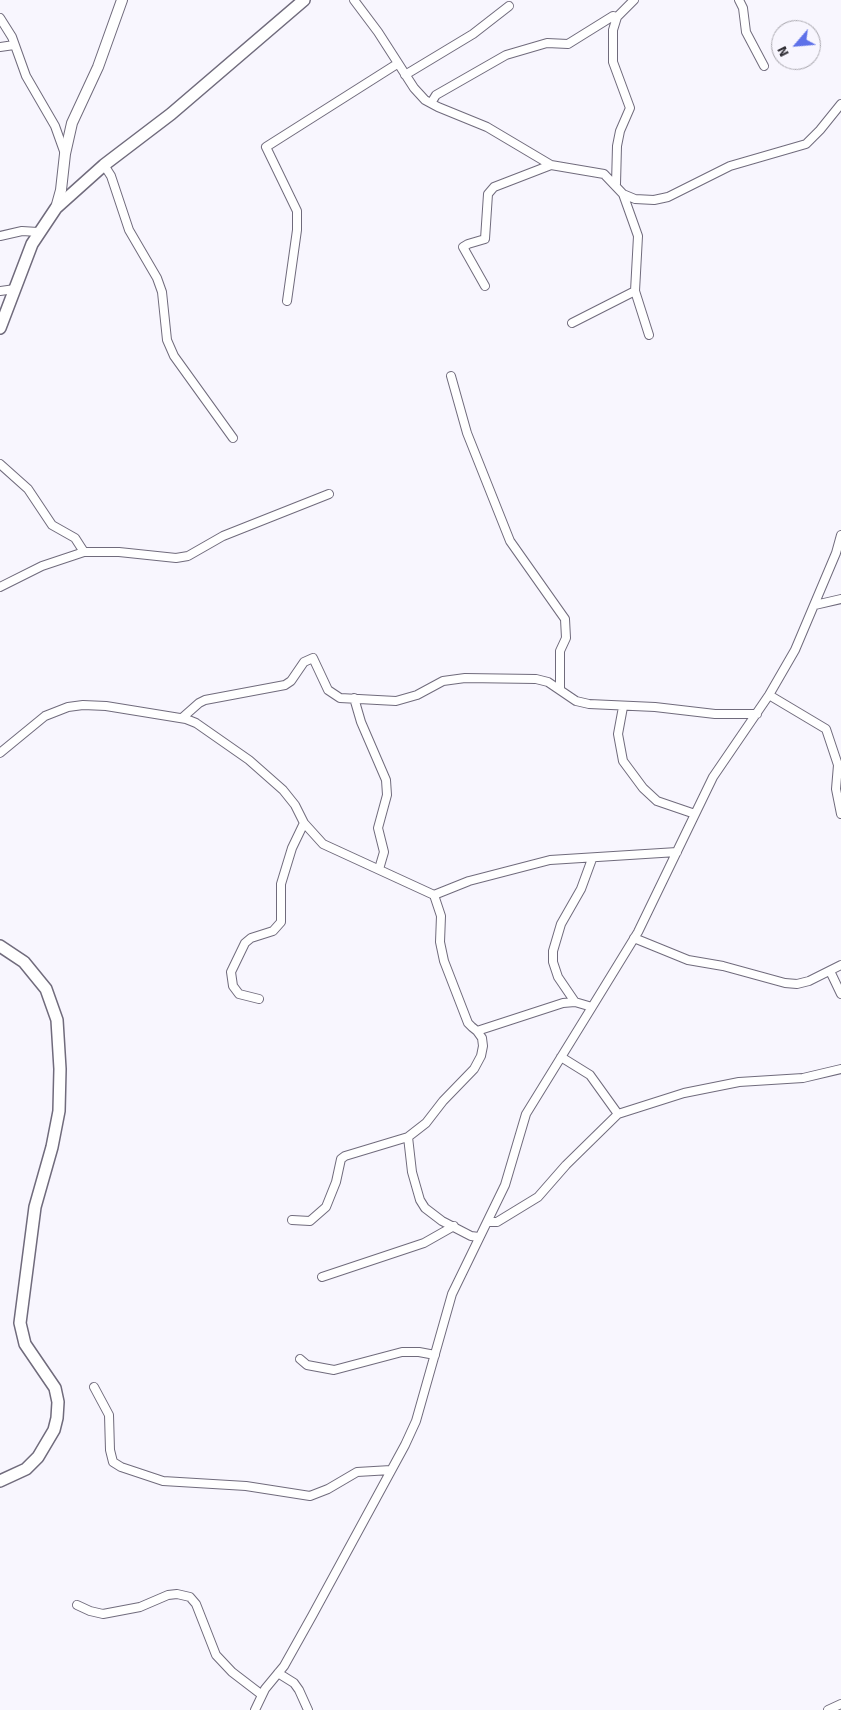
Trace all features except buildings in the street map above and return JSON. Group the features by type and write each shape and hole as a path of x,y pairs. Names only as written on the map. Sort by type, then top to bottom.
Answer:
{"main road":[{"path":"0,328 38,232 56,208 104,165 171,114 304,0"},
{"path":"0,946 24,962 46,989 57,1020 60,1070 58,1111 52,1147 35,1207 20,1323 26,1344 55,1388 58,1402 57,1418 54,1430 38,1457 26,1469 0,1481"}],"street":[{"path":"56,208 62,190 65,154 72,123 98,67 122,0"},
{"path":"354,0 378,32 414,88 431,103 487,127 551,165 598,172 609,177 616,184 623,194 638,236 635,291 649,335"},
{"path":"431,103 436,95 506,55 547,44 568,44 617,16 634,0"},
{"path":"739,0 743,8 746,32 764,66"},
{"path":"405,75 473,34 509,6"},
{"path":"616,184 617,146 620,131 630,108 613,62 613,30 617,16"},
{"path":"0,18 8,28 26,76 55,126 65,154"},
{"path":"0,47 14,45"},
{"path":"287,301 297,230 297,211 266,147 397,64"},
{"path":"623,194 645,201 662,199 730,166 766,154 800,146 813,138 841,104"},
{"path":"104,165 111,176 130,230 157,278 162,292 167,340 174,356 233,438"},
{"path":"485,286 463,247 485,239 488,194 494,187 551,165"},
{"path":"0,236 22,231 38,232"},
{"path":"0,291 15,289"},
{"path":"572,323 635,291"},
{"path":"451,376 467,433 510,541 566,619 566,638 560,651 560,688"},
{"path":"0,464 28,489 52,525 75,538 84,552"},
{"path":"0,587 42,566 84,552 119,552 176,558 188,556 223,536 328,494"},
{"path":"255,1710 262,1695 278,1673 312,1616 416,1421 452,1294 505,1185 526,1114 634,938 721,762 757,714 795,650 836,554 841,535"},
{"path":"815,605 841,599"},
{"path":"182,718 205,700 285,685 308,658 313,658 316,661 321,678 335,697 396,700 418,694 443,681 465,678 536,679 560,688 576,701 589,704 655,707 714,714 757,714"},
{"path":"769,695 826,729 840,766 836,789 841,814"},
{"path":"354,698 361,722 386,780 387,796 378,828 384,852 379,869"},
{"path":"0,753 45,716 68,707 82,705 106,706 182,718 196,723 249,760 289,797 304,823 323,844 434,894 469,881 550,860 592,859 677,852"},
{"path":"623,707 618,734 623,761 643,788 657,801 695,814"},
{"path":"259,999 239,994 233,986 231,972 235,960 245,943 251,938 274,931 281,922 281,884 292,848 304,823"},
{"path":"575,1002 558,977 553,962 553,951 561,924 580,889 592,859"},
{"path":"292,1220 310,1221 326,1207 336,1182 339,1164 345,1156 408,1137 426,1123 474,1069 482,1056 482,1038 468,1023 444,961 440,942 441,916 434,894"},
{"path":"634,938 688,960 723,966 785,983 796,984 809,981 841,965"},
{"path":"830,971 841,994"},
{"path":"477,1031 555,1004 575,1002 592,1007"},
{"path":"561,1057 590,1075 618,1114"},
{"path":"488,1222 497,1222 538,1197 566,1165 618,1114 684,1093 739,1082 803,1078 841,1068"},
{"path":"408,1137 409,1154 420,1200 429,1213 471,1236 479,1238"},
{"path":"322,1277 424,1243 454,1226"},
{"path":"300,1359 307,1365 334,1370 402,1352 419,1352 435,1355"},
{"path":"94,1387 109,1415 110,1450 113,1462 121,1467 163,1481 246,1486 310,1496 358,1472 391,1470"},
{"path":"77,1605 90,1612 104,1614 140,1607 177,1594 190,1597 196,1604 216,1655 232,1672 262,1695"},
{"path":"278,1673 299,1690 308,1710"},
{"path":"828,1710 841,1704"}]}
